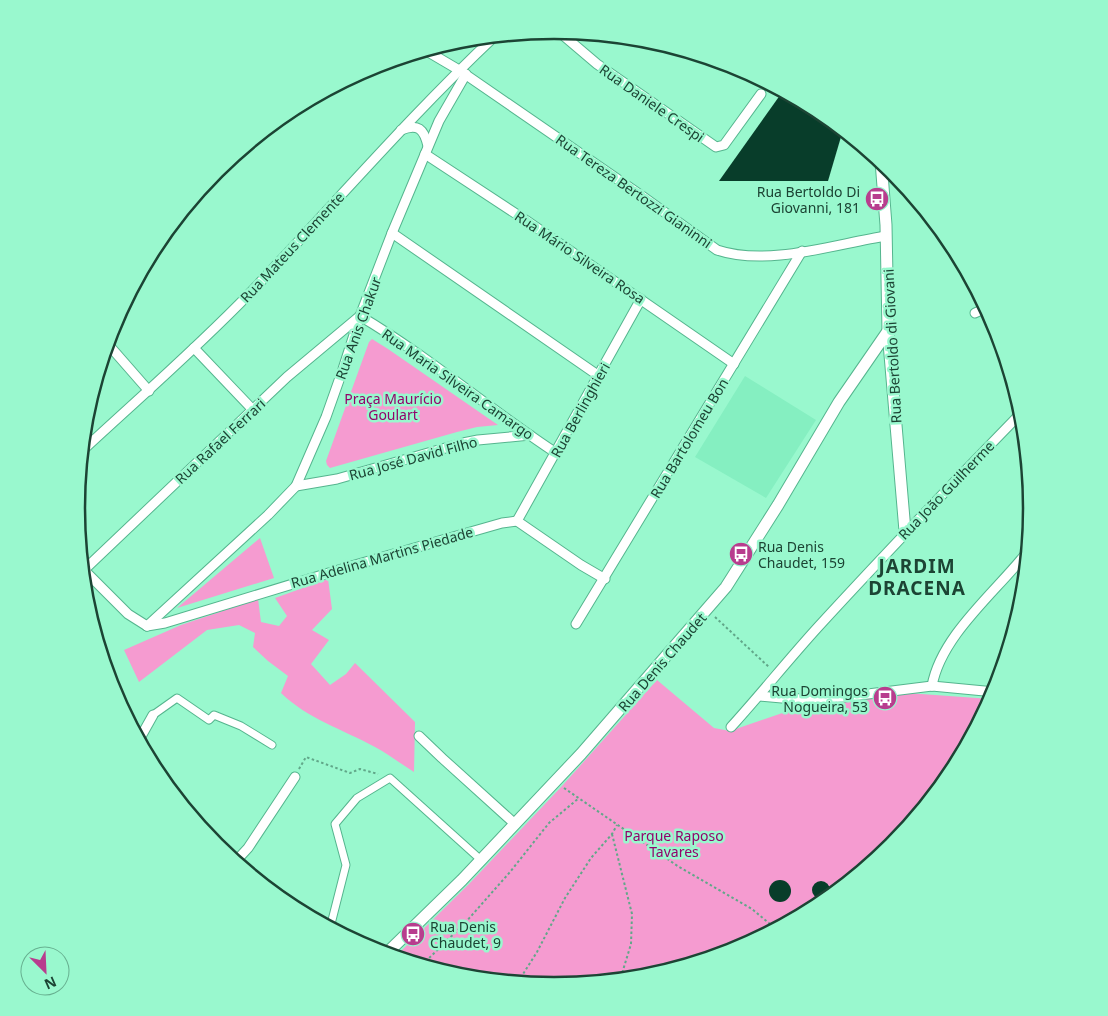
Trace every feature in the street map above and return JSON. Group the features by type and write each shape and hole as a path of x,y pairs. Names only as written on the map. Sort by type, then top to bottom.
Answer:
{"street":[{"name":"Rua Daniele Crespi","path":"568,39 597,64 716,147 724,145 761,94"},
{"name":"Rua Mateus Clemente","path":"89,444 149,391 256,287 400,130 463,72 489,44"},
{"name":"Rua Tereza Bertozzi Gianinni","path":"433,55 463,72 717,250 729,254 742,255 780,254 886,236"},
{"name":"Rua Anis Chakur","path":"147,626 268,515 296,486 326,417 360,316 392,233 438,121 463,72"},
{"path":"400,130 411,127 418,128 424,134 427,150"},
{"name":"Rua Mário Silveira Rosa","path":"427,150 734,364"},
{"name":"Rua Bertoldo di Giovani","path":"882,172 886,236 888,331 905,531"},
{"path":"392,233 599,376"},
{"name":"Rua Bartolomeu Bon","path":"576,624 802,251"},
{"name":"Rua Berlinghieri","path":"517,521 641,299"},
{"path":"976,313 980,311"},
{"name":"Rua Rafael Ferrari","path":"88,564 253,410 320,349 360,316"},
{"name":"Rua Maria Silveira Camargo","path":"360,316 435,365 488,406 556,453"},
{"name":"Rua Denis Chaudet","path":"392,948 481,860 581,754 707,611 726,587 778,506 839,402 888,331"},
{"path":"194,348 253,410"},
{"path":"113,349 149,391"},
{"name":"Rua João Guilherme","path":"731,726 760,696 815,631 905,531 1015,420"},
{"name":"Rua José David Filho","path":"296,486 337,479 478,440 530,435"},
{"path":"517,521 581,565 605,579"},
{"name":"Rua Adelina Martins Piedade","path":"147,626 356,564 502,523 517,521"},
{"path":"932,686 939,660 948,646 971,616 1020,561"},
{"path":"90,576 128,614 147,626"},
{"path":"760,696 793,699 836,697 932,686 987,691"},
{"path":"143,733 153,715 177,698 209,720 214,714 241,726 272,746"},
{"path":"419,736 515,824"},
{"path":"240,857 248,848 295,777"},
{"path":"332,921 346,865 335,824 357,798 390,778 481,860"}],"path":[{"path":"707,611 728,628 777,675"},
{"path":"295,777 306,757 350,773 360,769 390,778"},
{"path":"562,786 679,867 752,909 771,924"},
{"path":"428,959 465,923 550,823 579,798"},
{"path":"522,976 537,952 565,898 591,858 612,834 617,825"},
{"path":"612,834 632,914 632,944 623,972"}],"shaded area":[{"path":"745,376 816,420 766,498 695,457"}],"green space":[{"name":"Praça Maurício Goulart","path":"372,339 498,425 477,427 457,432 330,468 326,461 369,342"},
{"path":"260,538 274,578 177,608"},
{"path":"328,579 332,609 312,630 329,640 311,664 330,685 346,674 355,663 415,722 414,772 380,750 314,717 291,702 281,693 288,676 253,647 255,633 239,625 207,630 139,682 124,650 181,625 258,599 261,622 279,626 287,616 275,598"},
{"name":"Parque Raposo Tavares","path":"657,680 714,728 730,731 797,708 907,693 983,698 944,769 926,794 886,840 840,880 815,898 762,929 734,942 675,961 646,968 585,976 554,977 523,976 462,968 401,951 469,884 562,786"}],"building":[{"path":"779,96 815,118 841,137 828,181 719,181"},
{"path":"780,880 788,883 791,891 788,899 780,902 772,899 769,891 772,883"},
{"path":"817,881 825,881 830,886 815,898 812,894 812,886"}],"place":[{"name":"Rua Bertoldo Di Giovanni, 181","path":"877,199"},
{"name":"Rua Denis Chaudet, 159","path":"741,554"},
{"name":"Rua Domingos Nogueira, 53","path":"885,698"},
{"name":"Rua Denis Chaudet, 9","path":"413,934"}],"district":[{"name":"JARDIM DRACENA","path":"917,577"}]}
